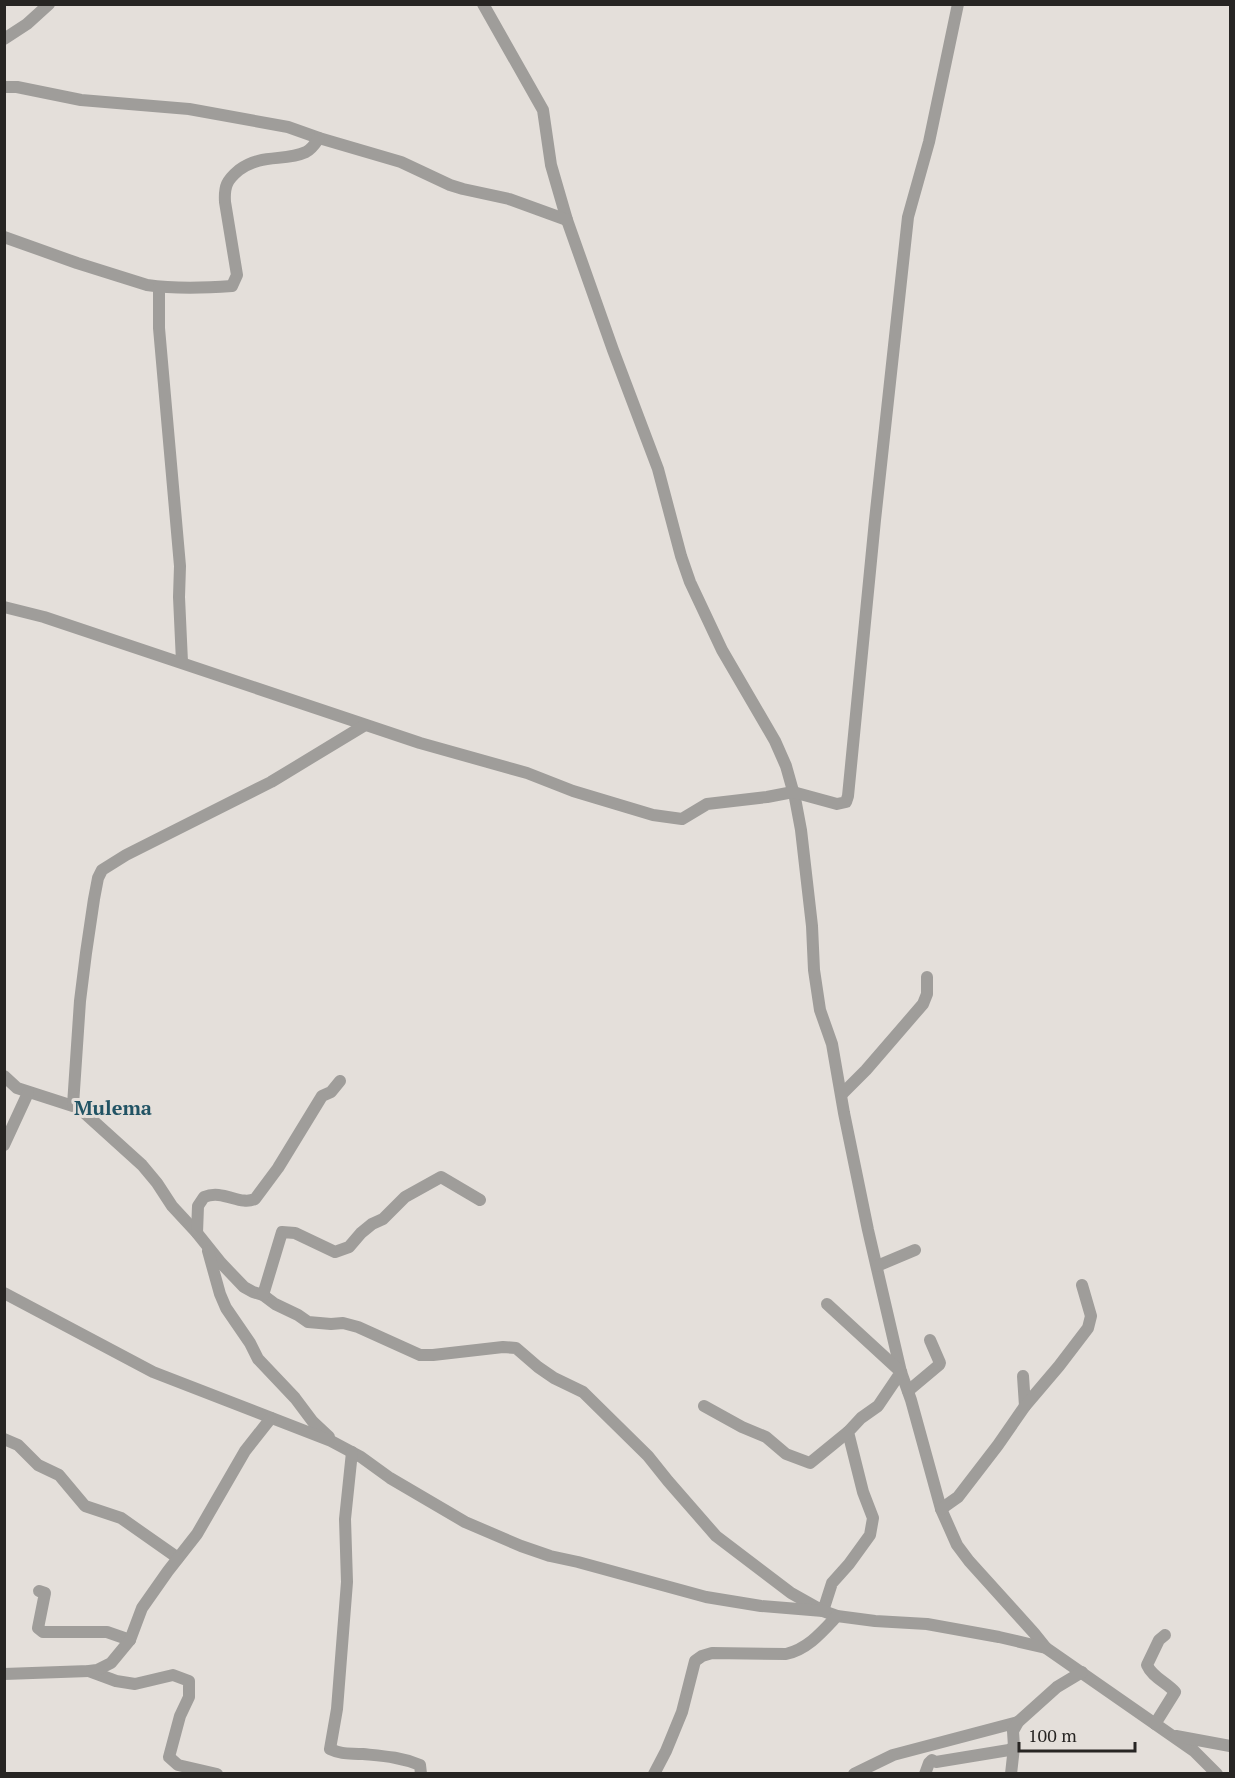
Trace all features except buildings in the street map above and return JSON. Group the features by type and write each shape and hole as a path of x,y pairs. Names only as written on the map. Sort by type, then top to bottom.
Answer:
{"street":[{"path":"4,39 27,24 49,4"},
{"path":"483,4 543,110 551,165 567,220 658,469 690,582 722,650 775,741 786,766 806,864 820,1010 832,1044 868,1230 901,1372 940,1509 949,1531 963,1553 1046,1648 1194,1751 1217,1773"},
{"path":"4,607 44,616 420,743 527,773 573,791 653,815 682,819 707,804 793,792 837,804 846,802 908,217 929,142 958,4"},
{"path":"4,87 17,87 81,100 212,112 288,127 401,162 456,187 509,199 567,220"},
{"path":"4,237 132,281 159,286 213,288 232,286 237,275 225,202 226,183 230,177 248,164 305,152 312,148 319,138"},
{"path":"159,286 159,328 180,566 182,662"},
{"path":"73,1105 80,1001 94,898 102,870 126,855 271,782 365,724"},
{"path":"842,1094 923,1004 927,994 927,977"},
{"path":"4,1076 17,1088 28,1093 79,1108 142,1165 172,1206 244,1287 263,1295 308,1322 343,1323 358,1327 420,1355 503,1347 516,1348 538,1368 583,1392 648,1456 716,1536 791,1593 823,1611 837,1616 927,1624 1046,1648"},
{"path":"197,1233 198,1206 204,1197 214,1194 247,1201 255,1199 278,1168 322,1096 331,1092 340,1081"},
{"path":"4,1144 28,1093"},
{"path":"263,1295 282,1232 295,1233 335,1252 349,1247 361,1233 383,1219 405,1197 441,1177 480,1200"},
{"path":"206,1244 226,1308 258,1359 331,1441"},
{"path":"877,1266 915,1250"},
{"path":"940,1509 957,1497 1025,1406 1059,1366 1090,1322 1091,1316 1082,1285"},
{"path":"4,1293 153,1372 331,1441 465,1522 521,1546 706,1598 761,1606 823,1611"},
{"path":"827,1304 901,1372"},
{"path":"908,1391 939,1365 930,1340"},
{"path":"704,1406 766,1437 786,1454 810,1463 878,1406 901,1372"},
{"path":"1023,1376 1025,1406"},
{"path":"4,1674 89,1671 111,1663 130,1640 142,1608 197,1534 245,1451 271,1418"},
{"path":"823,1611 832,1583 870,1535 873,1518 863,1492 848,1432"},
{"path":"4,1439 18,1444 38,1464 59,1475 85,1506 121,1518 178,1558"},
{"path":"352,1452 345,1519 347,1582 337,1709 330,1749 340,1754 405,1759 420,1765 421,1773"},
{"path":"39,1592 45,1593 38,1628 43,1632 107,1632 130,1640"},
{"path":"654,1773 666,1751 681,1712 695,1661 712,1653 786,1654 796,1652 817,1637 837,1616"},
{"path":"1155,1724 1174,1692 1148,1669 1147,1665 1159,1640 1165,1635"},
{"path":"89,1671 116,1681 135,1683 173,1675 189,1680 189,1697 180,1716 169,1757 178,1765 217,1773"},
{"path":"1011,1773 1013,1731 1018,1722 1058,1687 1082,1672"},
{"path":"854,1773 893,1755 1018,1722"},
{"path":"1172,1735 1230,1746"},
{"path":"925,1773 932,1760 936,1762 1009,1750 1014,1747"}],"district":[{"name":"Mulema","path":"113,1108"}]}
